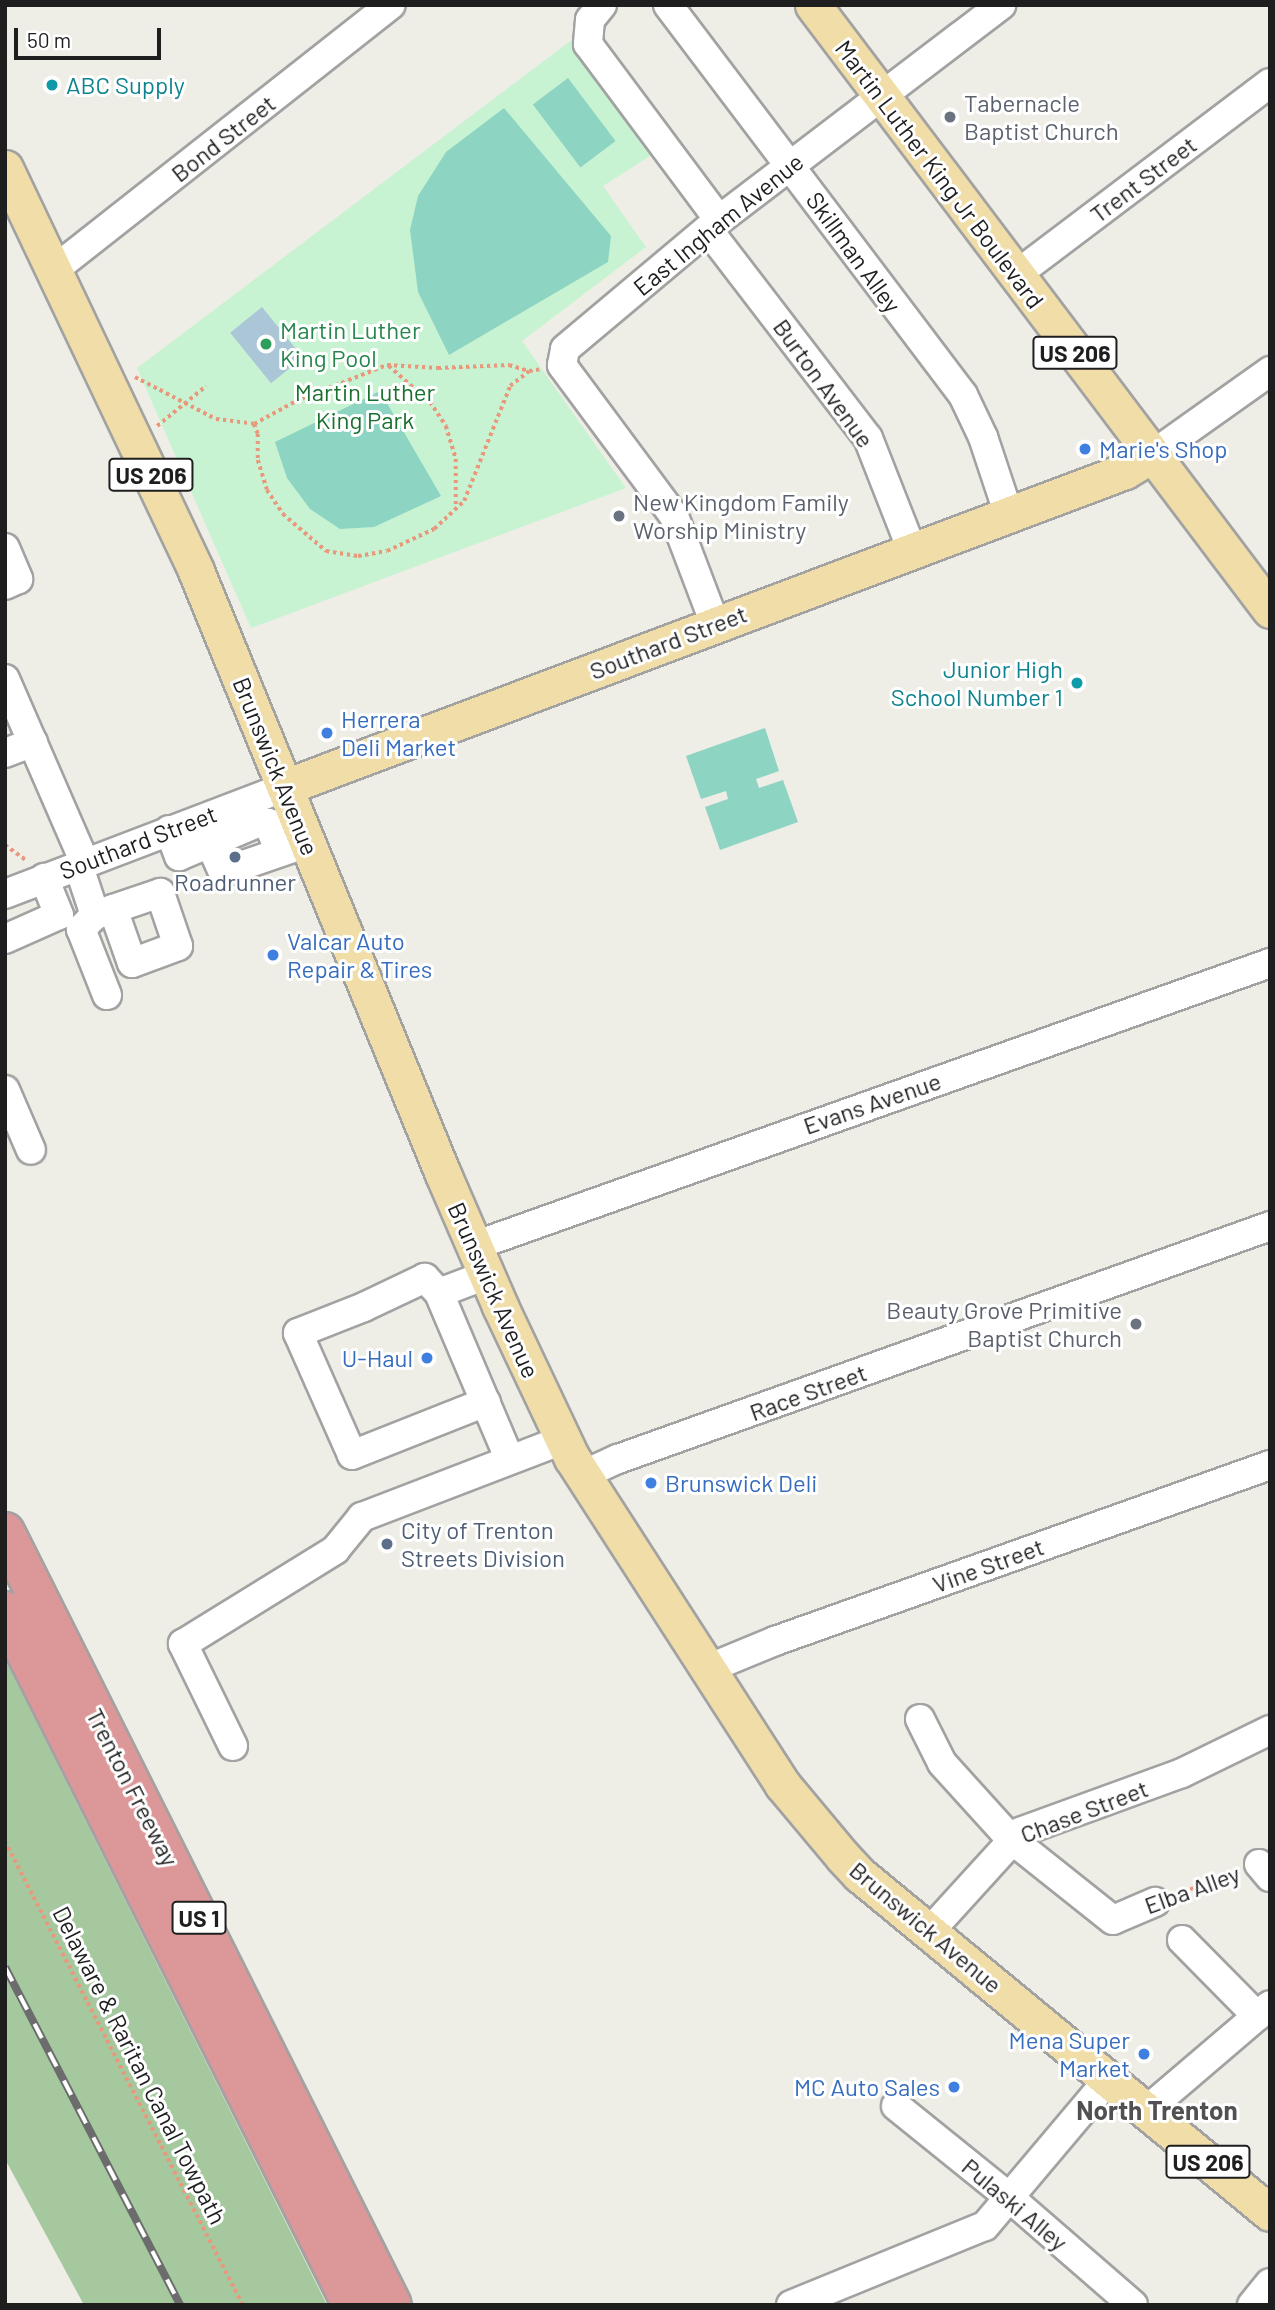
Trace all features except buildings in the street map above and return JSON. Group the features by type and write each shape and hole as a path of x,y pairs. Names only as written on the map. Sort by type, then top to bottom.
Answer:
{"highway":[{"name":"Trenton Freeway","path":"5,1532 391,2305"},
{"name":"Trenton Freeway","path":"5,1611 352,2305"}],"main road":[{"name":"Martin Luther King Jr Boulevard","path":"813,5 1270,610"},
{"name":"Brunswick Avenue","path":"5,168 196,571 285,787 294,847 480,1260 563,1440 583,1475 782,1784 843,1857 860,1875 1270,2213"},
{"name":"Southard Street","path":"285,787 1125,471 1152,455"}],"street":[{"name":"Bond Street","path":"55,269 390,5"},
{"name":"Burton Avenue","path":"602,5 590,20 587,30 593,52 868,438 912,550"},
{"name":"Skillman Alley","path":"668,5 963,395 983,437 1009,514"},
{"name":"East Ingham Avenue","path":"562,361 571,341 714,225 881,96 984,10"},
{"name":"Trent Street","path":"1016,275 1270,83"},
{"path":"562,361 674,516 715,624"},
{"name":"Southard Street","path":"1152,455 1270,371"},
{"path":"5,548 18,579 5,585"},
{"path":"5,679 11,710 33,742 104,912 82,929 107,995"},
{"path":"5,752 33,742"},
{"name":"Southard Street","path":"5,894 81,862 285,787"},
{"path":"169,830 179,856 210,843 223,872 294,847"},
{"path":"5,939 59,915 46,877"},
{"name":"Evans Avenue","path":"439,1293 480,1260 1270,964"},
{"path":"5,1090 31,1150"},
{"name":"Race Street","path":"583,1475 618,1459 1270,1226"},
{"path":"486,1402 352,1455 298,1333 364,1307 425,1278 439,1293 486,1402 510,1460"},
{"path":"233,1746 183,1644 335,1550 362,1517 563,1440"},
{"name":"Vine Street","path":"707,1669 775,1641 1270,1465"},
{"path":"920,1719 942,1763 1011,1839"},
{"name":"Chase Street","path":"929,1932 1011,1839 1026,1829 1182,1773 1270,1730"},
{"name":"Elba Alley","path":"1011,1839 1113,1920 1155,1902"},
{"path":"1146,2111 1264,2011 1182,1940"},
{"path":"791,2305 985,2227 1108,2080"},
{"name":"Pulaski Alley","path":"896,2106 1010,2198 1133,2305"},
{"path":"1252,2305 1270,2283"}],"path":[{"path":"254,424 258,434 258,460 267,490 283,514 326,551 358,556 387,551 434,529 464,501 510,386 529,371 562,361"},
{"path":"107,380 131,374 216,419 254,424 296,401 387,365 439,368 509,365 529,371"},
{"path":"387,365 430,402 446,426 456,458 456,509"},
{"path":"134,439 155,427 206,386"},
{"name":"Delaware & Raritan Canal Towpath","path":"5,1841 243,2305"},
{"name":"Elba Alley","path":"1155,1902 1264,1871"}],"green space":[{"name":"Martin Luther King Park","path":"573,39 656,152 603,186 646,247 522,341 626,488 251,628 137,368"},
{"path":"568,78 616,141 580,168 533,104"},
{"path":"504,108 611,236 608,262 449,355 418,292 410,230 418,196 446,152"},
{"path":"380,391 441,496 374,527 340,529 310,509 287,478 275,442"},
{"path":"765,728 779,771 756,779 759,788 783,780 798,822 720,850 705,807 728,799 726,791 701,799 686,756"},
{"path":"5,1659 327,2305 84,2305 5,2159"}],"water":[{"name":"Martin Luther King Pool","path":"262,307 303,358 271,383 230,333"}],"railway":[{"path":"5,1967 180,2305"}],"place":[{"name":"ABC Supply","path":"52,85"},
{"name":"Tabernacle Baptist Church","path":"950,117"},
{"name":"Martin Luther King Pool","path":"266,344"},
{"name":"Marie's Shop","path":"1085,449"},
{"name":"New Kingdom Family Worship Ministry","path":"619,516"},
{"name":"Junior High School Number 1","path":"1077,683"},
{"name":"Herrera Deli Market","path":"327,733"},
{"name":"Roadrunner","path":"235,857"},
{"name":"Valcar Auto Repair & Tires","path":"273,955"},
{"name":"Beauty Grove Primitive Baptist Church","path":"1136,1324"},
{"name":"U-Haul","path":"427,1358"},
{"name":"Brunswick Deli","path":"651,1483"},
{"name":"City of Trenton Streets Division","path":"387,1544"},
{"name":"Mena Super Market","path":"1144,2054"},
{"name":"MC Auto Sales","path":"954,2087"}],"district":[{"name":"North Trenton","path":"1157,2110"}]}
